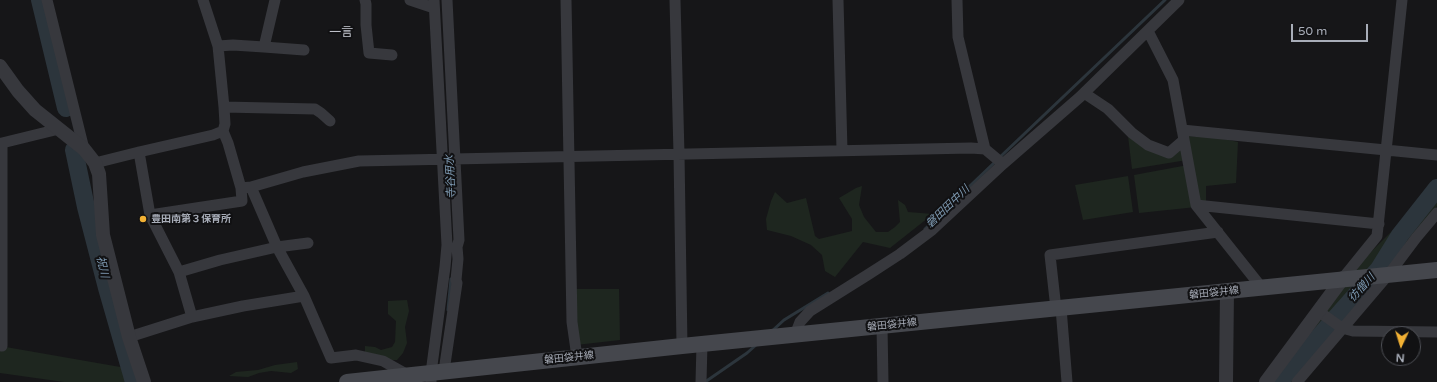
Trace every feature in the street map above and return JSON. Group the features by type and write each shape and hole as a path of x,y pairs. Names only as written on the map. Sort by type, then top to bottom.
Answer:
{"main road":[{"name":"磐田袋井線","path":"350,382 408,375 435,375 577,357 682,346 1437,270"}],"street":[{"path":"47,0 84,149"},
{"path":"203,0 218,46 224,107 225,124 223,131 246,188 304,296 331,358 356,355 383,361 408,375"},
{"path":"264,47 275,0"},
{"path":"365,0 369,53 392,55"},
{"path":"410,0 434,4 447,245 435,375"},
{"path":"435,375 457,283 457,247 459,240 447,0"},
{"path":"566,0 572,322 577,357"},
{"path":"675,0 682,346"},
{"path":"838,0 842,150"},
{"path":"957,0 958,37 985,149"},
{"path":"795,335 800,322 810,310 900,254 932,230 1003,164 1084,93 1179,0"},
{"path":"1266,382 1318,312 1349,278 1377,236 1402,0"},
{"path":"1148,31 1174,80 1196,205 1262,288"},
{"path":"218,46 233,45 304,50"},
{"path":"0,66 18,91 35,110 84,149 95,163 99,174 103,235 129,337 144,382"},
{"path":"1084,93 1108,109 1132,133 1148,145 1169,153 1183,135"},
{"path":"224,107 314,109 330,121"},
{"path":"2,346 2,143 59,129"},
{"path":"95,163 213,136 223,131"},
{"path":"1183,135 1437,155"},
{"path":"246,188 303,172 360,161 971,148 985,149 1003,164"},
{"path":"139,152 150,216 180,272 192,317"},
{"path":"150,216 242,201 246,188"},
{"path":"1196,205 1379,224"},
{"path":"1297,382 1437,213"},
{"path":"1067,382 1050,255 1218,232"},
{"path":"180,272 220,260 277,247 308,243"},
{"path":"1226,382 1227,291"},
{"path":"129,337 192,317 243,306 304,296"},
{"path":"1318,312 1342,328 1353,331 1437,332"},
{"path":"882,326 883,382"},
{"path":"700,382 702,344"}],"shaded area":[{"path":"1128,136 1169,153 1183,136 1214,137 1238,142 1236,183 1206,186 1206,206 1139,213 1134,175 1188,165 1187,160 1132,169"},
{"path":"1128,176 1133,212 1083,220 1075,185"},
{"path":"862,186 859,205 864,217 876,232 888,232 900,222 898,200 905,205 908,212 933,214 890,248 863,242 835,277 825,271 822,255 811,245 791,236 767,230 766,219 775,192 787,203 806,198 815,236 819,239 852,231 852,219 839,198"},
{"path":"1437,188 1437,206 1416,238 1297,382 1266,382 1366,257"},
{"path":"571,289 619,289 620,340 576,345"},
{"path":"407,300 409,311 405,327 407,343 403,353 397,360 389,360 365,352 365,346 375,347 381,350 392,347 395,342 396,321 388,314 388,301"},
{"path":"0,346 126,368 130,382 64,382 0,373"},
{"path":"297,362 298,369 291,373 271,371 248,377 229,376 236,372 258,370 275,365"}],"waterway":[{"name":"祝川","path":"40,0 66,108"},
{"name":"磐田田中川","path":"1000,157 1165,0"},
{"name":"祝川","path":"74,150 86,207 134,382"},
{"name":"磐田田中川","path":"925,229 996,161"},
{"name":"彷僧川","path":"1279,382 1379,269 1400,235 1437,188"},
{"name":"寺谷用水","path":"448,310 451,279"},
{"name":"磐田田中川","path":"772,331 784,320 828,293"},
{"name":"磐田田中川","path":"705,382 756,345"}],"place":[{"name":"豊田南第３保育所","path":"143,219"}],"district":[{"name":"一言","path":"341,33"}]}
